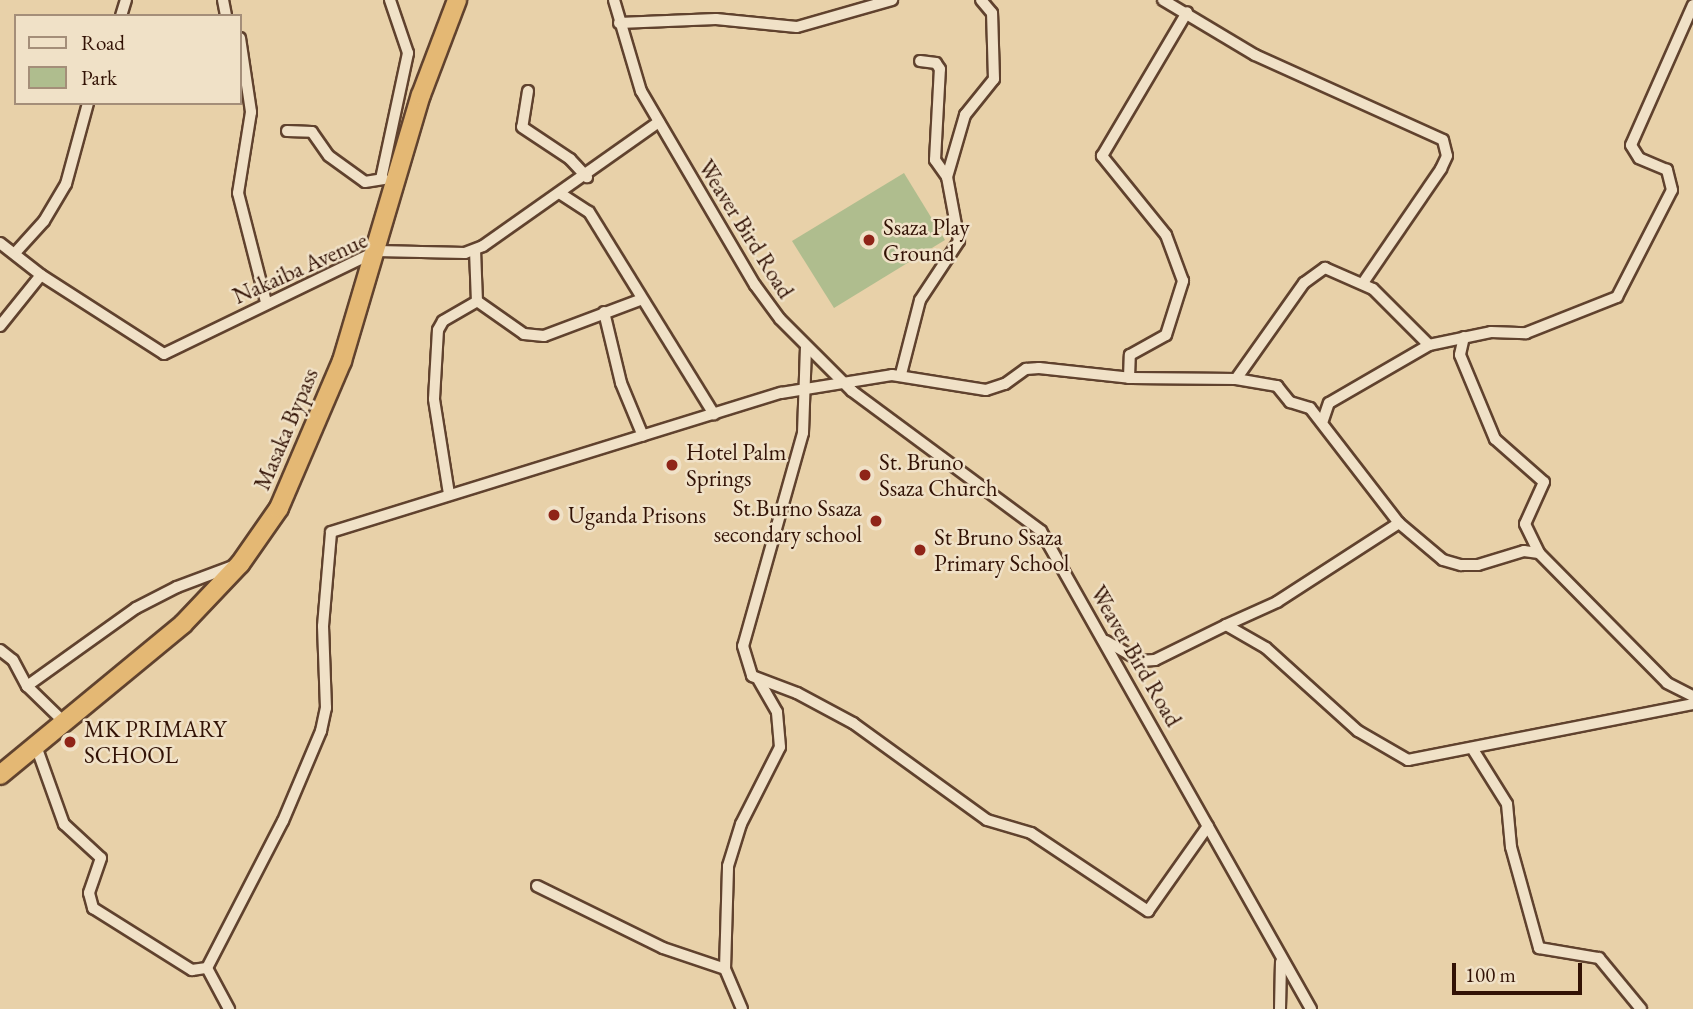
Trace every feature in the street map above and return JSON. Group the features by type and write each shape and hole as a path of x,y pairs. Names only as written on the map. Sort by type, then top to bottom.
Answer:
{"highway":[{"name":"Masaka Bypass","path":"0,775 183,624 240,564 298,472 342,361 377,251 388,178 457,0"}],"street":[{"path":"287,131 308,130 357,178 365,182 388,178 408,53 390,0"},
{"name":"Weaver Bird Road","path":"614,0 641,91 755,285 806,347 840,380 1041,531 1281,961 1311,1009"},
{"path":"620,23 716,19 797,27 892,0"},
{"path":"901,374 920,300 958,247 947,177 965,115 994,79 992,13 981,0"},
{"path":"1163,0 1255,55 1443,139 1447,156 1441,169 1363,283"},
{"path":"1310,408 1329,403 1429,345 1464,337 1548,327 1609,302 1623,288 1673,184 1667,170 1635,153 1633,135 1672,61 1693,5"},
{"path":"1129,378 1130,355 1166,335 1183,281 1166,235 1142,212 1102,156 1187,12"},
{"path":"242,52 251,113 238,193 266,302"},
{"path":"919,61 936,63 940,69 935,160 947,177"},
{"path":"528,91 522,127 587,177"},
{"path":"15,253 44,220 66,184 87,105"},
{"path":"477,301 475,250 587,177 659,122"},
{"path":"561,194 589,212 640,300 713,414"},
{"name":"Nakaiba Avenue","path":"0,243 41,275 164,354 266,302 377,251 475,250"},
{"path":"1236,379 1269,328 1315,273 1334,270 1363,283 1429,345"},
{"path":"0,326 41,275"},
{"path":"477,301 535,336 640,300"},
{"path":"449,494 434,399 438,330 443,321 477,301"},
{"path":"604,312 621,383 643,436"},
{"path":"1460,355 1464,337"},
{"path":"1444,342 1460,355 1499,445 1544,482 1525,524 1539,553 1667,683 1693,696"},
{"path":"741,1009 725,969 728,866 741,824 780,747 777,712 748,668 743,646 775,518 800,448 806,347"},
{"path":"207,968 283,821 321,731 326,708 323,626 331,532 449,494 713,414 840,380 901,374 986,390 1005,384 1026,369 1129,378 1236,379 1277,386 1290,402 1310,408 1323,420 1399,523 1443,560 1461,565 1478,565 1524,551 1539,553"},
{"path":"1323,420 1329,403"},
{"path":"1103,639 1140,661 1155,660 1277,602 1399,523"},
{"path":"27,686 136,608 177,586 240,564"},
{"path":"1226,625 1266,648 1390,754 1415,760 1693,704"},
{"path":"0,650 19,667 41,675"},
{"path":"19,667 27,686 64,722"},
{"path":"759,681 797,693 853,723 895,757 941,782 987,820 1031,833 1148,911 1208,826"},
{"path":"36,746 64,824 101,858 89,893 93,908 192,970 207,968"},
{"path":"1472,748 1507,804 1511,847 1539,948 1599,958 1641,1009"},
{"path":"537,886 663,948 725,969"},
{"path":"1280,1009 1281,961"},
{"path":"207,968 229,1009"}],"green space":[{"name":"Ssaza Play Ground","path":"904,173 945,240 834,308 792,241"}],"place":[{"name":"Ssaza Play Ground","path":"869,240"},
{"name":"Hotel Palm Springs","path":"672,465"},
{"name":"St. Bruno Ssaza Church","path":"865,475"},
{"name":"Uganda Prisons","path":"554,515"},
{"name":"St.Burno Ssaza secondary school","path":"876,521"},
{"name":"St Bruno Ssaza Primary School","path":"920,550"},
{"name":"MK PRIMARY SCHOOL","path":"70,742"}]}
